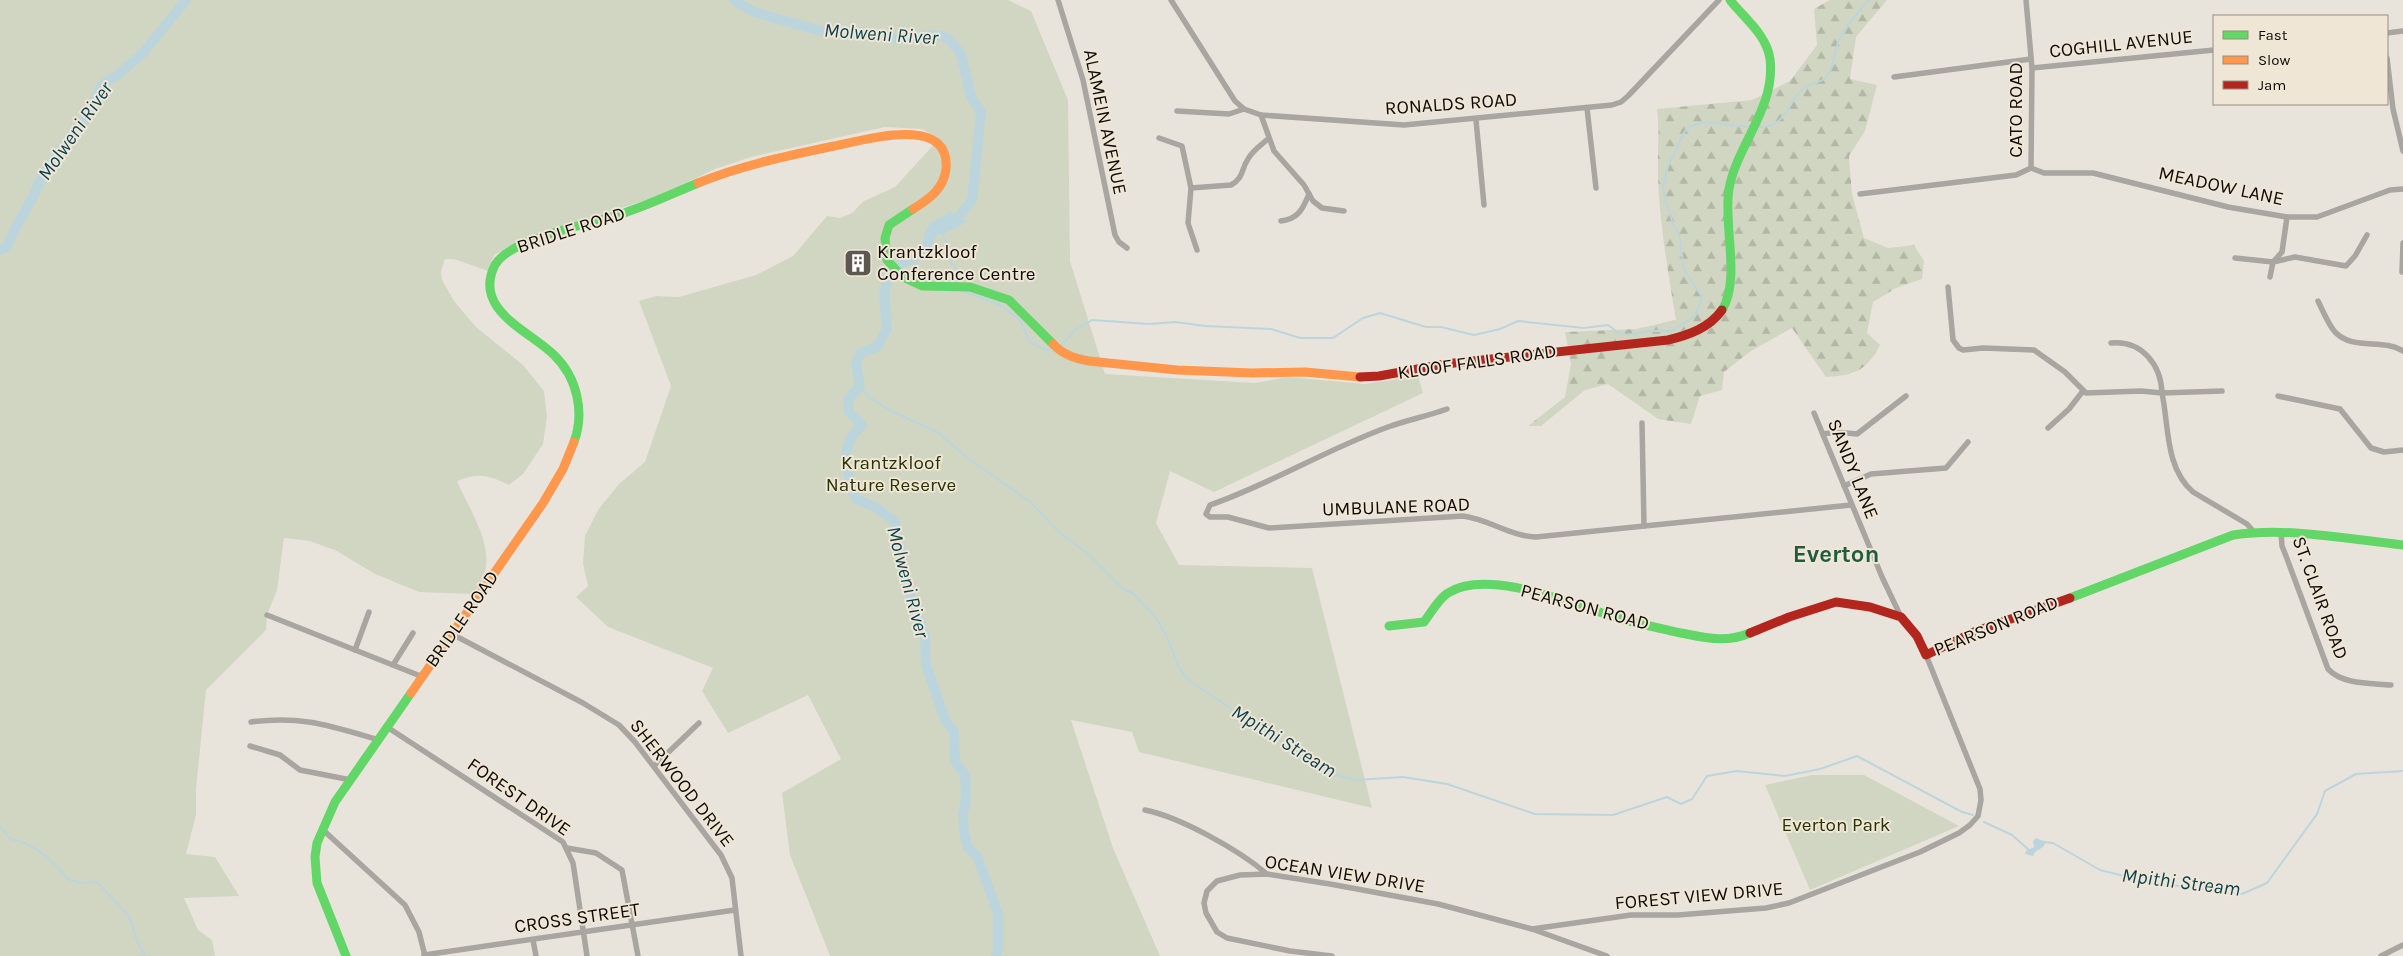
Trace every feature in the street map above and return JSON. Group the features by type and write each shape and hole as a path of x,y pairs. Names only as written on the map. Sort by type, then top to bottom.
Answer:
{"main road":[{"name":"KLOOF FALLS ROAD","path":"915,284 936,288 960,286 976,288 1009,300 1022,311 1057,349 1077,359 1177,370 1252,373 1305,372 1359,377 1445,364 1668,340 1686,336 1703,328 1718,315 1727,301 1729,291 1726,239 1728,193 1732,176 1770,91 1770,57 1759,32 1730,0"},
{"name":"BRIDLE ROAD","path":"346,956 324,905 316,876 315,853 322,829 351,780 559,475 576,442 580,421 578,397 565,369 551,352 505,318 495,304 491,290 491,280 493,269 501,257 514,248 536,239 635,209 719,175 762,162 880,136 904,134 926,138 935,143 942,150 946,162 945,175 941,185 932,197 889,225 885,245 893,269 915,284"},
{"name":"PEARSON ROAD","path":"1389,626 1424,622 1447,592 1463,587 1489,585 1522,588 1628,621 1719,641 1739,638 1789,617 1836,602 1870,607 1901,617 1917,636 1926,655 1974,632 2119,580 2233,535 2254,532 2281,532 2403,545"}],"street":[{"name":"ALAMEIN AVENUE","path":"1058,0 1083,80 1115,235 1119,242 1127,248"},
{"name":"RONALDS ROAD","path":"1171,0 1221,81 1235,101 1244,109 1261,115 1396,125 1476,120 1587,108 1621,102 1719,0"},
{"name":"CATO ROAD","path":"1860,194 2016,175 2031,168 2032,68 2026,0"},
{"path":"2388,33 2403,31"},
{"name":"COGHILL AVENUE","path":"2032,68 2213,50"},
{"path":"1894,77 2031,59"},
{"path":"2388,66 2393,108 2403,151"},
{"path":"1587,108 1596,188"},
{"path":"1176,111 1229,114 1244,109"},
{"path":"1261,115 1268,139 1281,160 1304,184 1309,194 1322,208 1344,212"},
{"path":"1476,120 1484,205"},
{"path":"1159,138 1182,146 1191,188 1188,223 1197,250"},
{"path":"1191,188 1236,182 1243,174 1247,160 1268,139"},
{"name":"MEADOW LANE","path":"2031,168 2044,173 2093,173 2228,206 2287,216 2317,217 2390,190 2403,188"},
{"path":"1281,221 1295,218 1309,194"},
{"path":"2270,277 2273,262 2282,252 2287,216"},
{"path":"2235,258 2273,262 2295,257 2346,266 2356,256 2367,235"},
{"path":"2402,272 2403,242"},
{"path":"1948,287 1953,340 1959,348 2034,350 2072,378 2083,391 2162,393 2222,391"},
{"path":"2318,301 2334,332 2346,340 2359,344 2394,347 2403,351"},
{"path":"2111,343 2129,344 2146,355 2158,371 2172,458 2185,484 2193,492 2242,520 2254,532"},
{"path":"2048,428 2069,409 2083,391"},
{"path":"1823,434 1836,432 1857,434 1906,396"},
{"path":"2278,396 2340,410 2371,448 2384,452 2403,450"},
{"name":"UMBULANE ROAD","path":"1447,409 1389,427 1335,450 1210,505 1206,514 1210,517 1228,517 1269,528 1463,516 1482,520 1522,535 1536,537 1852,505"},
{"name":"SANDY LANE","path":"1814,413 1901,617"},
{"path":"1642,424 1644,526"},
{"path":"1844,486 1871,474 1946,468 1968,442"},
{"name":"ST. CLAIR ROAD","path":"2281,532 2284,551 2328,669 2337,676 2353,681 2391,684"},
{"path":"355,650 369,612"},
{"path":"268,615 422,676"},
{"path":"393,665 413,633"},
{"name":"SHERWOOD DRIVE","path":"452,634 611,719 627,733 721,855 732,878 741,956"},
{"name":"FOREST VIEW DRIVE","path":"1532,929 1631,915 1678,915 1766,908 1788,903 1920,852 1970,825 1978,816 1981,800 1980,789 1926,655"},
{"path":"251,722 282,718 306,721 378,740"},
{"path":"654,766 699,723"},
{"name":"FOREST DRIVE","path":"387,728 546,829 567,848 573,863 587,956"},
{"path":"250,746 280,755 300,770 351,780"},
{"path":"1145,810 1176,818 1254,863 1267,874"},
{"path":"322,829 405,904 419,932 424,955"},
{"path":"567,848 596,853 622,870 638,956"},
{"name":"OCEAN VIEW DRIVE","path":"1332,956 1242,942 1217,932 1206,913 1204,897 1211,886 1226,878 1240,875 1267,874 1438,904 1532,929 1607,956"},
{"name":"CROSS STREET","path":"424,955 735,910"},
{"path":"534,940 536,956"},
{"path":"2381,956 2403,945"}],"green space":[{"name":"Krantzkloof Nature Reserve","path":"0,0 1008,0 1031,11 1068,100 1070,261 1105,374 1255,383 1288,377 1365,384 1418,376 1423,393 1214,492 1170,471 1156,523 1179,565 1312,568 1372,808 1139,752 1132,732 1071,720 1113,848 1160,956 830,956 790,855 782,793 841,759 808,695 728,733 702,691 713,668 608,627 576,597 588,586 583,564 585,536 598,510 619,484 645,462 671,386 639,301 656,296 679,297 756,275 793,256 827,216 840,218 852,213 864,201 895,187 939,139 922,129 885,127 751,157 715,169 657,197 535,234 494,255 488,271 454,259 445,259 441,271 442,280 454,301 476,327 523,365 544,391 547,417 543,444 523,474 509,485 483,476 471,476 457,481 483,538 486,566 482,581 473,594 419,592 375,574 337,551 310,541 284,538 277,590 267,615 266,630 206,690 196,789 196,815 186,854 215,857 239,896 184,898 198,930 212,940 215,956 0,956"},
{"path":"1830,0 1887,0 1856,37 1850,79 1877,85 1865,131 1849,156 1852,194 1864,238 1888,248 1914,245 1924,261 1922,279 1896,288 1873,302 1867,333 1880,345 1875,354 1864,366 1852,373 1826,377 1792,328 1751,351 1724,372 1722,390 1700,396 1691,424 1658,419 1608,384 1585,390 1541,426 1528,426 1565,397 1571,364 1565,332 1636,329 1676,320 1661,214 1658,178 1657,109 1752,100 1790,81 1817,45 1814,9"},
{"name":"Everton Park","path":"1812,775 1864,775 1959,826 1810,890 1765,785"}],"water":[{"path":"949,210 958,218 966,221 958,227 936,236 926,238 923,236 931,222 944,216"},
{"path":"2036,838 2046,842 2043,847 2035,852 2033,856 2025,854 2026,851 2034,847 2033,841"}],"waterway":[{"name":"Molweni River","path":"0,250 7,247 39,182 58,153 82,124 102,85 119,74 143,53 186,0"},
{"name":"Mpithi Stream","path":"734,0 754,12 817,30 846,35 861,32 898,39 932,35 946,37 961,54 971,97 981,112 972,200 958,218 933,231 927,245 914,259 902,263 889,273 884,294 887,329 877,347 860,353 856,364 860,386 848,399 849,412 862,425 849,442 846,460 849,478 856,499 875,507 895,522 906,584 925,636 926,665 946,722 954,731 955,761 965,775 966,799 963,815 964,832 968,848 977,856 998,914 998,951 996,956"},
{"path":"1758,127 1768,126 1781,119 1804,88 1827,76 1841,36 1869,0"},
{"path":"1061,346 1075,330 1092,320 1149,324 1175,322 1205,326 1271,329 1300,338 1333,338 1363,318 1380,313 1426,327 1441,327 1474,335 1500,329 1518,321 1584,328 1608,325 1619,333 1627,335 1648,331 1671,331 1695,316 1702,297 1684,269 1679,234 1673,224 1667,205 1663,188 1668,166 1685,131 1692,126 1704,122 1750,127"},
{"path":"942,233 951,252 950,262 956,268 956,277 959,284"},
{"path":"962,291 1000,305 1020,320 1030,342 1046,350 1054,351"},
{"name":"Mpithi Stream","path":"860,386 869,397 887,409 939,433 969,459 1029,501 1059,532 1087,553 1122,588 1134,594 1156,618 1167,637 1179,668 1190,681 1305,758 1339,776 1355,780 1403,777 1447,784 1535,814 1613,815 1667,797 1681,804 1692,799 1707,776 1737,771 1785,776 1820,769 1857,756 1962,812 1973,815"},
{"name":"Mpithi Stream","path":"2043,842 2053,843 2100,870 2148,882 2242,894 2267,883 2317,814 2325,791 2356,774 2403,771"},
{"name":"Mpithi Stream","path":"1984,822 2012,835 2029,850"},
{"path":"0,826 10,839 26,844 42,853 67,879 82,883 97,882 129,916 137,941 145,956"}],"traffic: fast":[{"path":"1722,310 1728,298 1731,268 1728,218 1729,189 1733,173 1762,110 1770,77 1770,59 1764,42 1754,27 1730,0"},
{"path":"574,442 579,419 579,407 573,384 562,364 554,355 507,318 497,307 491,295 490,281 495,265 504,255 518,246 555,232 627,212 698,183"},
{"path":"913,209 889,225 885,238 887,260 903,277 922,286 970,287 1009,300 1053,344"},
{"path":"2070,598 2233,535 2275,532 2297,533 2403,545"},
{"path":"1389,626 1424,622 1438,602 1448,593 1466,586 1488,584 1537,592 1628,621 1695,636 1722,639 1750,633"},
{"path":"346,956 317,883 315,857 317,843 335,802 411,693"}],"traffic: slow":[{"path":"698,183 731,171 799,153 883,136 920,136 935,141 944,152 946,169 939,188 930,198 913,209"},
{"path":"1053,344 1070,356 1089,361 1177,370 1252,373 1305,372 1360,377"},
{"path":"411,693 543,503 563,469 574,442"}],"traffic: jam":[{"path":"1360,377 1379,376 1445,364 1668,340 1698,330 1711,322 1722,310"},
{"path":"1750,633 1789,617 1836,602 1870,607 1901,617 1917,636 1926,655 1974,632 2070,598"}],"place":[{"name":"Krantzkloof Conference Centre","path":"858,263"}],"district":[{"name":"Everton","path":"1836,554"}]}
